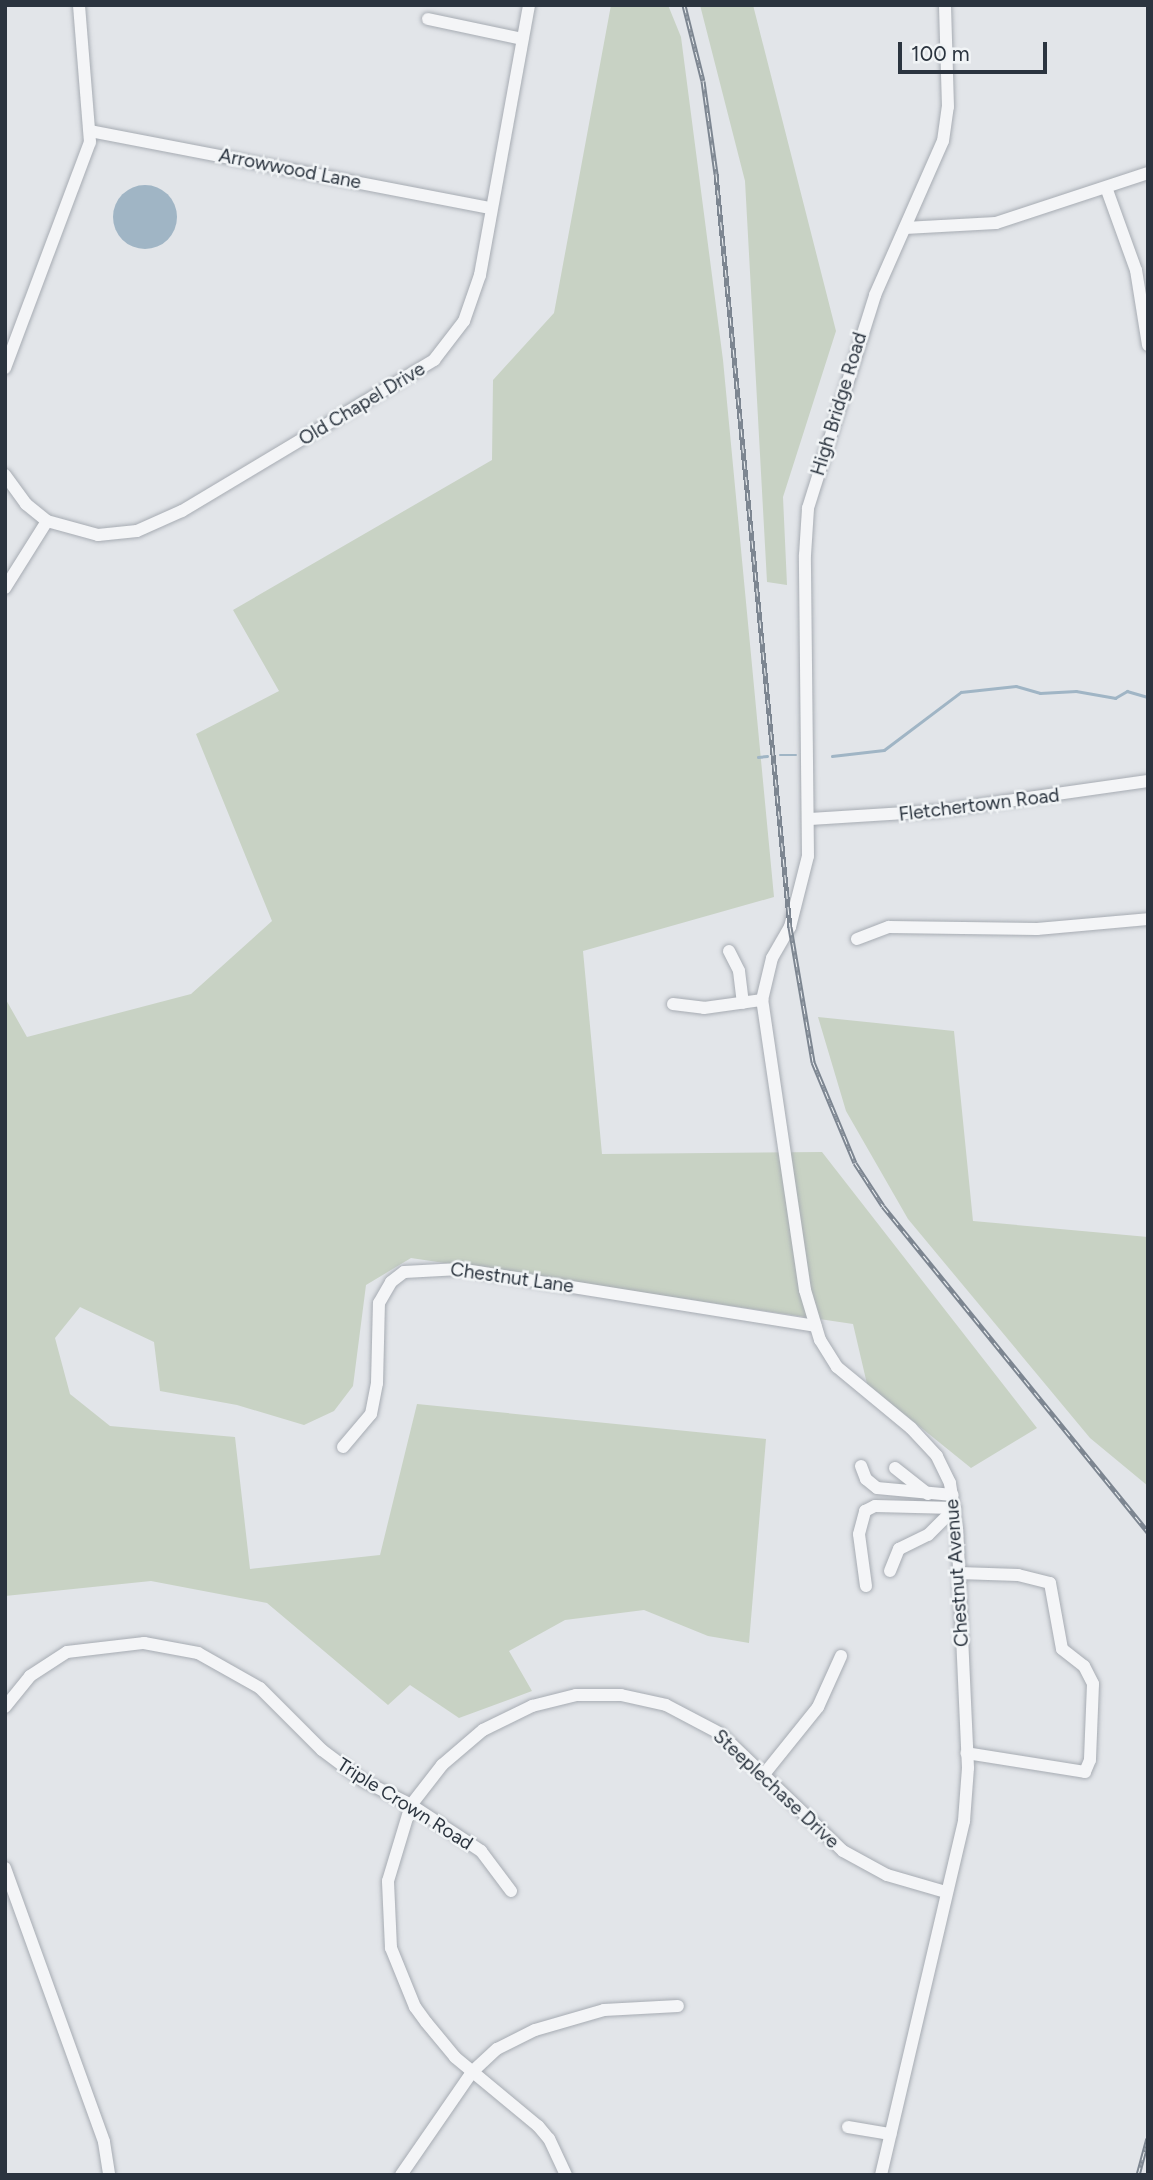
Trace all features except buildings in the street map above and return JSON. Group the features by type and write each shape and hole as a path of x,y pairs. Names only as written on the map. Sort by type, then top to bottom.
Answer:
{"street":[{"path":"5,368 85,159 90,131 79,5"},
{"name":"Old Chapel Drive","path":"5,475 26,504 47,521 98,534 148,528 422,370 451,342 470,307 480,275 490,208 529,5"},
{"name":"High Bridge Road","path":"810,819 805,555 808,508 848,372 946,130 945,5"},
{"path":"428,19 522,39"},
{"name":"Arrowwood Lane","path":"90,131 490,208"},
{"path":"905,228 996,223 1107,190 1148,173"},
{"path":"1107,190 1142,269 1148,345"},
{"path":"5,588 47,521"},
{"name":"Fletchertown Road","path":"810,819 937,811 1148,781"},
{"name":"Chestnut Avenue","path":"810,819 800,893 790,927 772,958 762,1000 805,1290 815,1326 837,1367 927,1443 945,1470 954,1502 959,1573 967,1753 964,1821 881,2175"},
{"path":"857,939 889,927 1037,929 1148,919"},
{"path":"729,951 738,971 743,1003"},
{"path":"673,1004 704,1008 762,1000"},
{"name":"Chestnut Lane","path":"343,1447 371,1415 377,1383 377,1311 391,1282 404,1272 460,1269 815,1326"},
{"path":"861,1466 866,1479 877,1488 928,1494 954,1502"},
{"path":"895,1468 928,1494"},
{"path":"890,1570 899,1549 928,1535 954,1502"},
{"path":"866,1586 859,1534 865,1511 875,1506 954,1502"},
{"path":"959,1573 1018,1575 1050,1583 1062,1649 1084,1666 1093,1684 1090,1760 1085,1772 967,1753"},
{"name":"Triple Crown Road","path":"5,1707 30,1676 67,1653 116,1644 172,1646 220,1662 242,1674 342,1766 411,1805 481,1851 511,1891"},
{"path":"765,1773 818,1707 841,1656"},
{"name":"Steeplechase Drive","path":"565,2175 549,2138 472,2072 415,2007 391,1948 388,1881 411,1805 442,1765 483,1730 532,1706 576,1695 621,1695 677,1709 721,1734 765,1773 807,1821 844,1852 887,1875 946,1892"},
{"path":"5,1868 104,2142 109,2175"},
{"path":"401,2175 472,2072 505,2044 561,2021 628,2006 678,2006"},
{"path":"848,2127 890,2134"}],"green space":[{"path":"611,5 668,5 681,37 723,360 774,897 583,951 602,1154 822,1152 1037,1428 971,1468 867,1384 853,1324 411,1258 366,1285 353,1386 334,1411 304,1425 237,1405 160,1391 154,1342 80,1307 55,1338 70,1394 110,1426 235,1437 250,1569 380,1555 417,1404 766,1439 749,1643 708,1636 644,1610 565,1620 509,1651 532,1691 459,1718 410,1685 388,1705 267,1603 151,1581 5,1596 5,998 27,1037 191,994 272,921 196,734 279,691 233,610 492,460 493,380 554,313"},
{"path":"700,5 753,5 836,331 783,497 787,585 767,582 745,181"},
{"path":"818,1017 954,1031 973,1221 1148,1237 1148,1486 1090,1438 908,1219 846,1111"}],"water":[{"path":"139,185 151,185 168,194 175,205 175,229 168,240 151,249 139,249 127,244 118,235 113,223 113,211 118,199 127,190"}],"waterway":[{"path":"832,756 884,750 961,692 1016,686 1040,693 1076,691 1115,698 1127,691 1148,697"},
{"path":"780,755 796,755"},
{"path":"758,757 767,756"}],"railway":[{"path":"684,5 703,81 716,174 790,927 813,1062 855,1163 883,1206 1148,1532"},
{"path":"1138,2175 1148,2138"}]}
